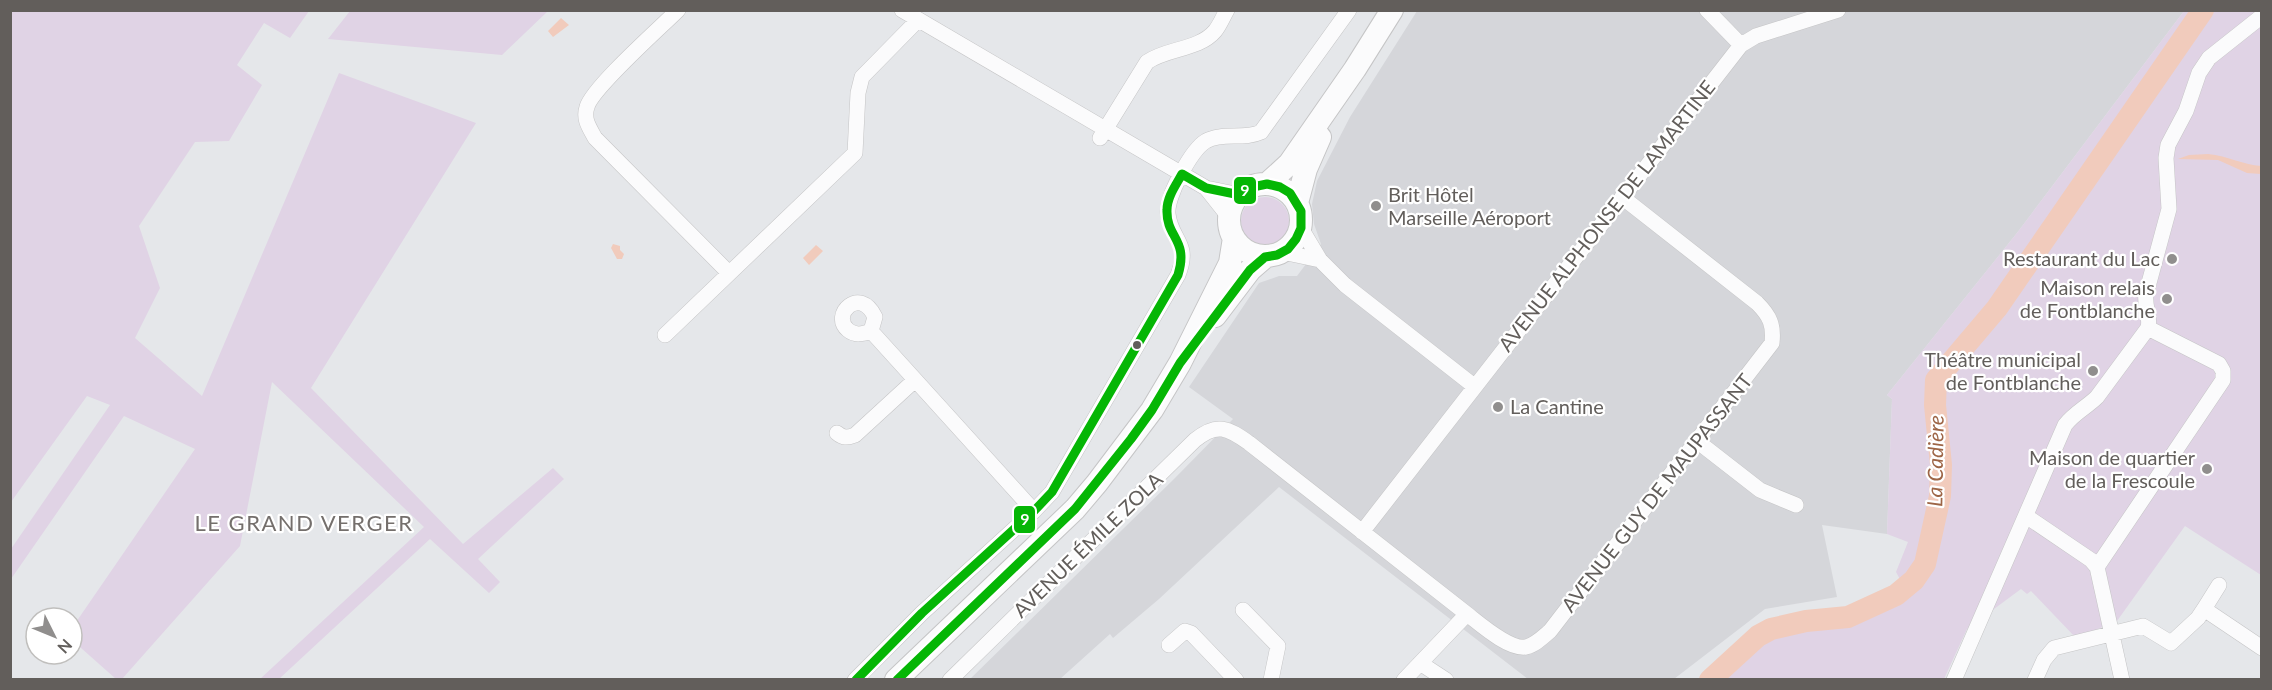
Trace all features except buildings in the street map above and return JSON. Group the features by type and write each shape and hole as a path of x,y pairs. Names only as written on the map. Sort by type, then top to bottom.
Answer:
{"main road":[{"path":"1267,184 1289,164 1355,69 1392,10"},
{"path":"1298,203 1306,169 1355,69"},
{"path":"896,680 1075,509 1098,483 1147,417 1180,363 1230,263 1234,201 1257,185 1267,184 1280,187 1290,193 1298,203 1302,219 1296,239 1250,270 1180,363"},
{"path":"1232,228 1247,252 1274,254"}],"street":[{"path":"678,10 597,90 587,106 585,122 595,138 729,273"},
{"path":"902,10 1103,134 1206,188 1240,195"},
{"path":"1103,134 1147,62 1156,56 1200,42 1208,37 1215,31 1227,10"},
{"path":"855,680 922,613 1052,492 1178,275 1184,255 1167,211 1170,197 1182,174 1199,147 1208,140 1251,136 1261,132 1349,10"},
{"path":"1707,10 1741,45"},
{"name":"AVENUE ALPHONSE DE LAMARTINE","path":"1474,386 1741,45 1756,36 1838,10"},
{"path":"1953,680 2066,425 2072,416 2097,397 2148,328 2150,320 2145,303 2146,294 2169,209 2166,158 2168,145 2186,111 2199,73 2209,58 2262,16"},
{"path":"665,335 855,153 858,93 862,76 918,20"},
{"path":"1206,188 1232,228"},
{"name":"AVENUE GUY DE MAUPASSANT","path":"1234,432 1467,614 1513,647 1526,647 1540,640 1550,631 1772,343 1773,328 1768,314 1757,303 1622,198"},
{"path":"1301,228 1320,260 1345,285 1474,386 1362,532"},
{"path":"1274,254 1320,260"},
{"path":"2097,567 2223,380 2223,371 2219,364 2148,328"},
{"path":"871,331 1034,511"},
{"path":"837,433 842,437 855,435 915,380"},
{"name":"AVENUE ÉMILE ZOLA","path":"950,680 1195,440 1210,430 1222,429 1234,432"},
{"path":"1697,441 1760,490 1796,505"},
{"path":"2026,516 2091,560 2097,567 2122,680"},
{"path":"2036,680 2044,660 2054,648 2143,626 2171,643 2198,618 2219,585"},
{"path":"2204,609 2262,648"},
{"path":"1243,610 1278,646 1271,680"},
{"path":"1404,680 1467,614"},
{"path":"1169,645 1181,633 1185,631 1191,633 1236,680"},
{"path":"1420,663 1446,680"}],"shaded area":[{"path":"10,11 309,11 290,38 264,23 237,65 262,85 229,141 195,142 139,226 160,288 135,338 202,396 339,73 476,123 311,388 463,544 553,468 564,479 478,559 500,582 489,593 430,539 279,679 260,679 424,527 272,382 240,546 122,679 116,679 84,651 84,611 195,449 124,416 11,579 11,549 110,405 87,396 11,502"},
{"path":"350,11 548,11 502,55 328,39"},
{"path":"1417,11 2184,11 2017,233 1887,395 1892,399 1887,534 1822,525 1837,597 1765,609 1674,679 1528,679 1279,487 1159,599 1113,638 1110,634 1060,679 969,680 1233,419 1189,387 1259,283 1279,276 1297,276 1321,244 1314,224 1312,204 1317,181 1350,117"},
{"path":"2184,11 2261,11 2261,575 2185,526 2117,621 2076,638 2031,591 2027,594 2021,589 1967,629 1944,679 1716,680 1761,637 1774,632 1848,621 1908,594 1896,572 1908,542 1887,534 1892,399 1887,395 2017,233"},
{"path":"561,18 569,25 553,37 548,31"},
{"path":"2208,154 2261,166 2261,174 2247,173 2218,160 2178,159 2189,155"},
{"path":"1260,197 1270,197 1282,204 1289,216 1289,226 1282,238 1270,245 1260,245 1245,234 1241,226 1241,216 1252,201"},
{"path":"613,244 620,246 624,254 622,259 617,259 611,248"},
{"path":"816,245 823,251 809,265 803,258"}],"waterway":[{"name":"La Cadière","path":"1710,680 1758,636 1771,629 1806,621 1848,617 1896,595 1914,580 1925,564 1940,496 1941,465 1935,405 1936,380 1997,308 2203,10"}],"transit line":[{"name":"9","path":"856,680 922,613 1052,492 1178,275 1181,254 1170,227 1167,205 1182,174 1206,188 1240,195 1248,188 1267,184 1280,187 1290,193 1301,211 1301,228 1288,249 1277,255 1265,257 1250,270 1180,363 1152,410 1131,439 1075,509 897,680"}],"place":[{"name":"Brit Hôtel Marseille Aéroport","path":"1376,206"},
{"name":"Restaurant du Lac","path":"2172,259"},
{"name":"Maison relais de Fontblanche","path":"2167,299"},
{"name":"Théâtre municipal de Fontblanche","path":"2093,371"},
{"name":"La Cantine","path":"1498,407"},
{"name":"Maison de quartier de la Frescoule","path":"2207,469"}],"district":[{"name":"LE GRAND VERGER","path":"304,523"}]}
